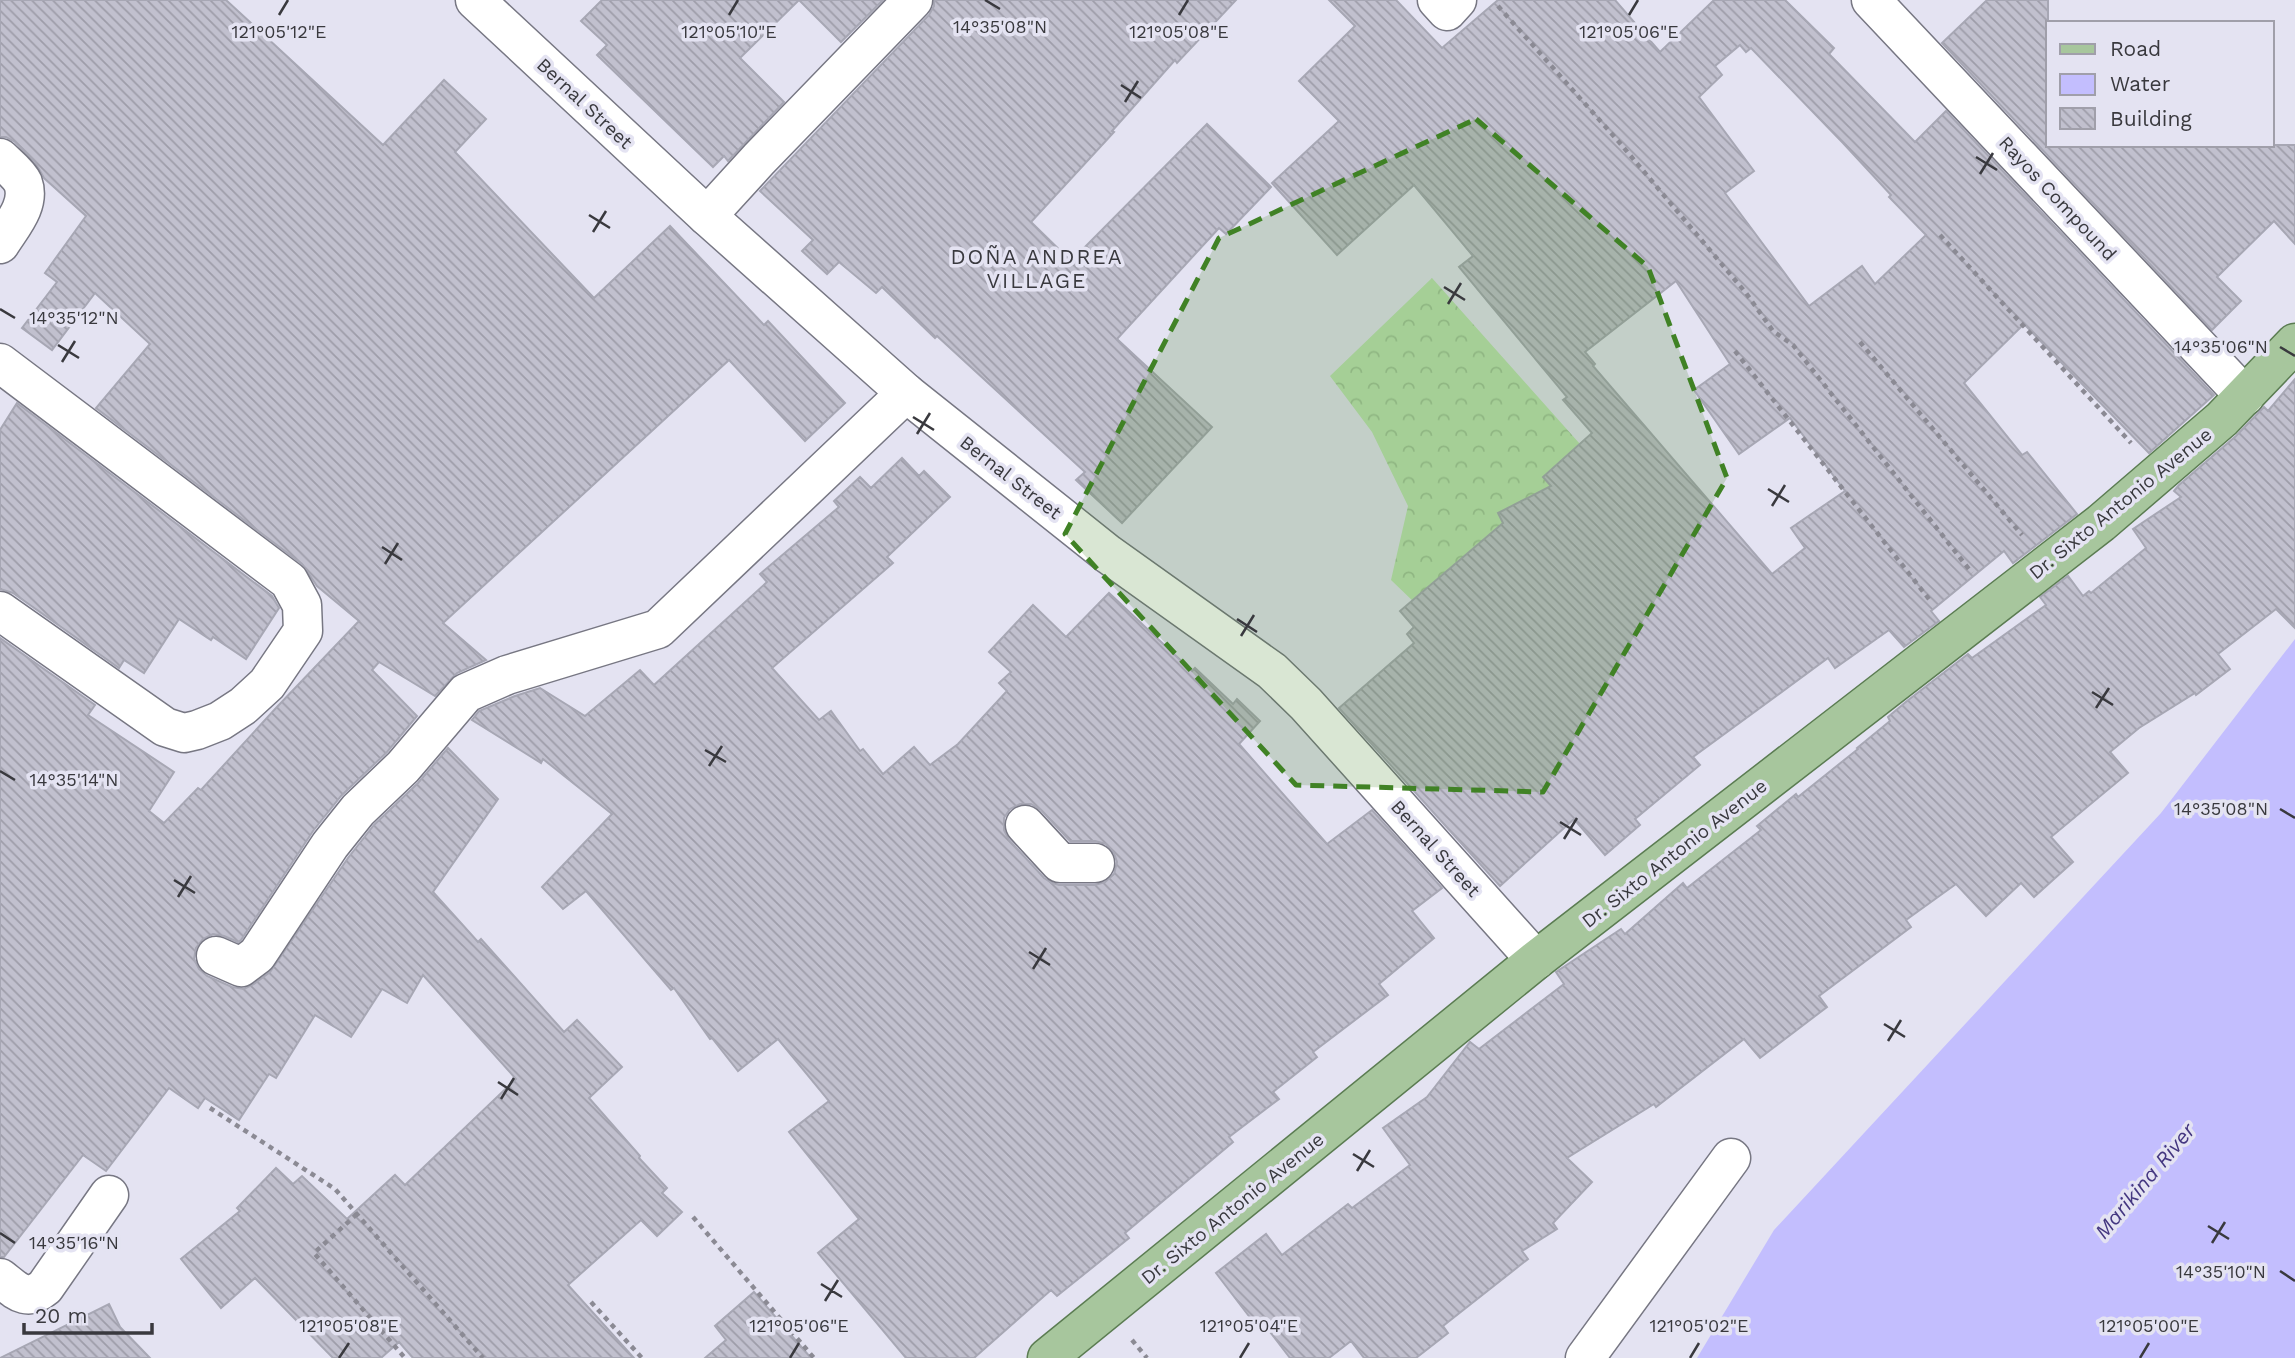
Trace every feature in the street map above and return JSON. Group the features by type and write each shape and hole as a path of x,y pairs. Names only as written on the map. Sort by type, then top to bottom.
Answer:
{"main road":[{"name":"Dr. Sixto Antonio Avenue","path":"1047,1358 1536,960 2101,523 2222,419 2295,343"}],"street":[{"name":"Bernal Street","path":"475,0 708,216 906,393 1108,554 1272,671 1306,704 1536,960"},
{"path":"708,216 758,159 913,0"},
{"path":"1437,0 1447,11 1457,0"},
{"name":"Rayos Compound","path":"1871,0 2245,396"},
{"path":"0,158 22,181 26,199 0,244"},
{"path":"0,363 289,581 302,605 303,631 267,684 243,706 220,721 184,733 164,727 0,611"},
{"path":"216,956 241,967 257,956 330,845 358,810 403,766 466,693 507,675 658,629 906,393"},
{"path":"1026,825 1060,863 1095,863"},
{"path":"1585,1358 1731,1158"},
{"path":"0,1278 22,1295 36,1294 45,1287 109,1195"}],"path":[{"path":"1492,0 1619,142 1746,293 1773,331 1793,345 1997,604"},
{"path":"1940,235 2160,475"},
{"path":"1860,342 2026,540"},
{"path":"1735,351 1957,634"},
{"path":"210,1108 335,1189 483,1358"},
{"path":"357,1214 314,1253 405,1358"},
{"path":"693,1217 814,1358"},
{"path":"591,1302 642,1358"},
{"path":"1138,1347 1147,1358"}],"highlighted area":[{"path":"1476,119 1648,267 1727,478 1543,792 1296,785 1065,534 1219,238"}],"green space":[{"path":"1432,278 1588,453 1417,605 1391,580 1408,506 1372,432 1330,376"}],"water":[{"name":"Marikina River","path":"2295,639 2295,1358 1697,1358 1774,1230 2161,813"}],"building":[{"path":"0,0 226,0 383,145 444,80 486,119 455,152 594,298 670,226 764,325 768,321 845,403 805,441 729,360 443,623 486,660 457,673 435,696 379,662 372,670 417,716 387,752 341,796 313,831 241,940 238,942 213,934 203,939 196,948 194,959 199,969 207,976 232,987 244,989 270,972 348,858 374,825 418,783 448,748 498,799 433,892 478,942 481,939 564,1032 577,1020 622,1067 589,1098 667,1188 662,1193 682,1212 657,1236 641,1220 568,1285 634,1358 413,1358 399,1342 381,1358 333,1358 255,1278 221,1308 181,1259 240,1211 237,1208 276,1168 293,1184 302,1176 347,1219 395,1175 405,1185 516,1079 423,975 407,1003 382,989 351,1037 315,1015 276,1078 269,1074 239,1120 205,1098 198,1108 169,1088 106,1171 83,1155 4,1257 0,1257 0,638 95,705 88,715 174,772 149,811 164,823 198,788 201,790 359,621 317,586 302,564 96,408 150,344 95,293 52,350 22,328 57,282 45,273 86,216 44,178 35,162 15,142 0,137"},
{"path":"602,0 799,0 740,58 784,102 728,161 724,156 713,167 597,55 607,45 581,21"},
{"path":"799,0 883,0 841,42"},
{"path":"934,0 1236,0 1177,63 1175,60 1112,131 1114,132 1031,222 1071,261 1207,124 1271,187 1226,234 1219,228 1117,339 1212,427 1122,523 1076,480 1085,472 882,287 876,293 839,262 827,274 802,251 813,240 760,191 929,15"},
{"path":"1329,0 1396,0 1442,48 1498,0 1615,0 1660,52 1714,0 1785,0 1834,48 1829,54 1915,142 1946,111 2214,395 2149,453 2024,324 1964,383 2022,455 2027,452 2077,514 2013,563 2004,551 1931,611 1939,621 1904,647 1889,630 1835,668 1828,658 1693,757 1700,765 1635,819 1640,825 1605,855 1574,819 1500,886 1339,708 1414,643 1407,634 1414,627 1400,611 1503,523 1498,513 1551,486 1543,477 1592,433 1563,400 1567,397 1459,267 1473,256 1414,185 1337,255 1272,183 1339,121 1299,81 1355,26","holes":["1740,45 1746,52 1751,48 1843,143 1926,235 1875,284 1862,266 1809,306 1725,193 1754,171 1699,97 1722,75 1715,66","1676,281 1730,364 1694,390 1739,454 1790,418 1845,491 1791,528 1805,548 1772,574 1593,366 1595,364 1585,352"]},
{"path":"1987,0 2048,0 2046,147 2295,145 2295,244 2274,221 2217,277 2241,301 2212,330 1942,43"},
{"path":"2295,379 2295,628 2276,609 2218,654 2230,669 2196,695 2195,693 2139,728 2110,752 2128,773 2051,837 2073,862 2034,897 2021,883 1986,916 1956,884 1906,920 1911,927 1819,996 1827,1007 1760,1058 1744,1039 1656,1107 1654,1104 1567,1158 1592,1182 1553,1223 1557,1229 1522,1251 1528,1259 1443,1326 1448,1333 1416,1358 1364,1358 1351,1341 1329,1358 1290,1358 1267,1328 1261,1332 1216,1273 1266,1234 1282,1255 1348,1204 1352,1208 1410,1165 1383,1128 1427,1097 1470,1042 1479,1049 1564,984 1556,972 1621,929 1625,934 1683,883 1687,888 1761,830 1757,826 1796,794 1798,797 1858,749 1890,721 1888,717 1907,701 1968,654 1972,658 2046,605 2040,597 2068,576 2083,596 2089,591 2091,593 2146,548 2133,529 2181,497 2174,491 2179,485 2236,436 2264,407 2268,411"},
{"path":"17,403 272,596 279,608 246,659 179,619 144,673 124,660 119,668 13,593 0,589 0,430"},
{"path":"902,458 919,476 924,471 950,497 887,557 893,563 772,668 819,720 831,711 860,751 863,749 883,774 914,747 930,765 958,744 1007,691 999,683 1011,672 989,652 1033,605 1066,637 1109,593 1192,671 1195,668 1233,704 1237,699 1260,721 1239,744 1327,844 1372,810 1442,888 1412,911 1434,938 1379,984 1388,995 1313,1052 1317,1057 1273,1092 1279,1099 1229,1137 1233,1142 1125,1233 1129,1238 1057,1296 1051,1290 974,1358 906,1358 818,1253 859,1219 789,1132 829,1101 778,1039 738,1071 712,1038 710,1039 674,988 671,990 586,891 563,909 542,887 612,814 543,759 541,763 472,720 479,711 540,688 585,716 640,670 654,685 767,582 760,574 839,507 834,501 860,477 871,488","holes":["1020,804 1031,804 1041,810 1070,841 1106,844 1114,853 1117,862 1114,874 1105,882 1095,885 1059,885 1044,878 1009,840 1004,830 1004,818 1010,809"]},
{"path":"754,1292 811,1358 705,1358 726,1340 715,1326"},
{"path":"109,1304 120,1327 150,1358 0,1358"}],"district":[{"name":"DOÑA ANDREA VILLAGE","path":"1037,269"}]}
